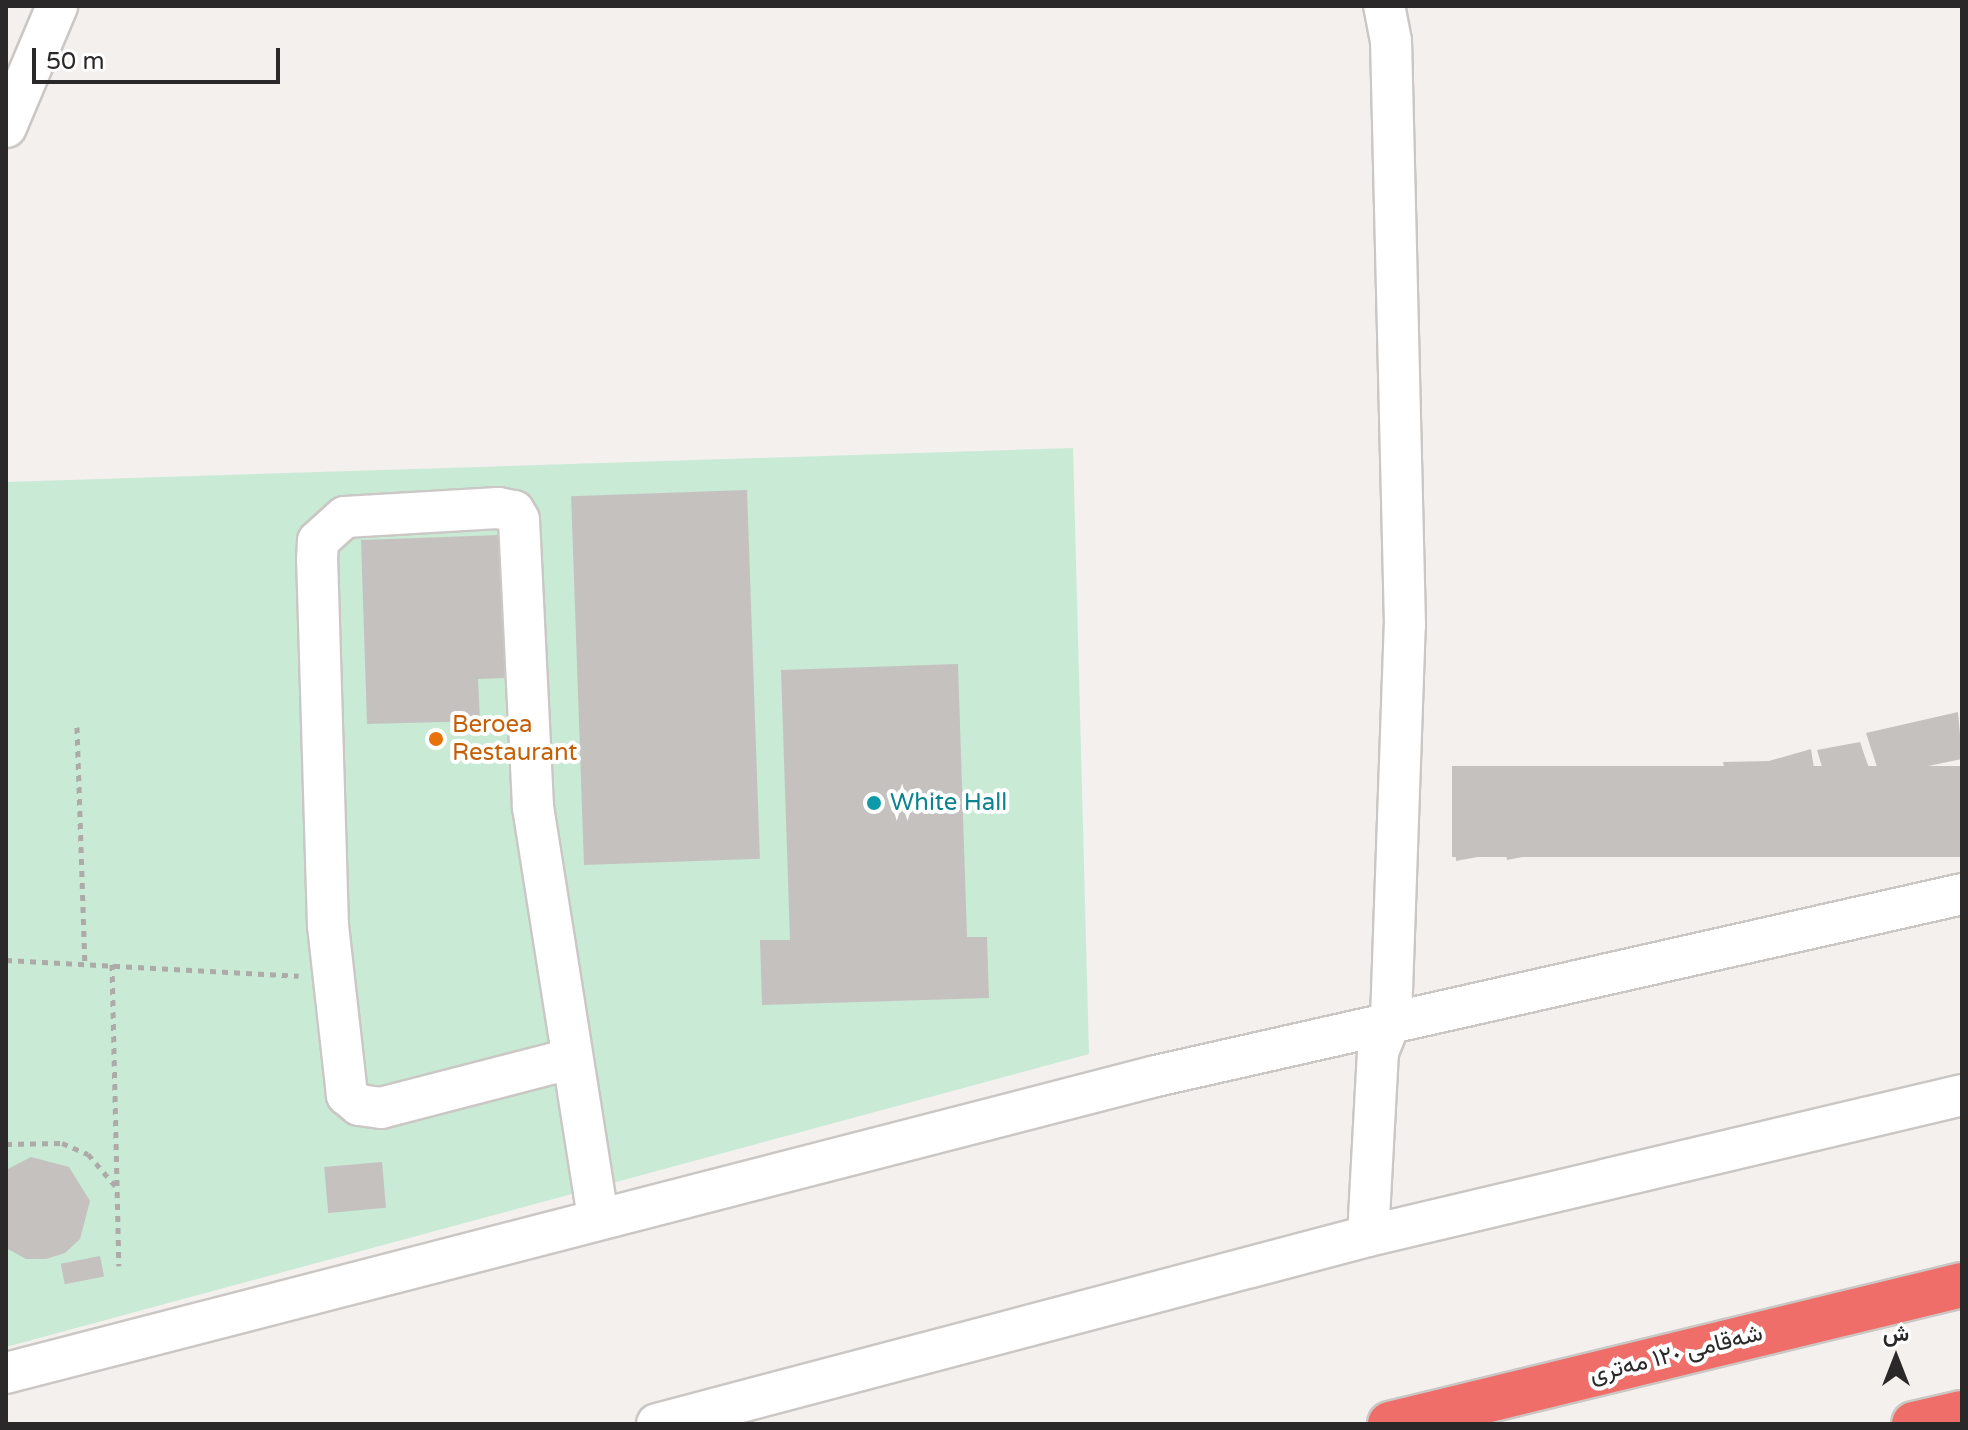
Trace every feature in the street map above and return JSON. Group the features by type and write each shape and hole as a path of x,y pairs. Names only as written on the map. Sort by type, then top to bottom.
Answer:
{"highway":[{"name":"شەقامی ١٢٠ مەتری","path":"1390,1424 1962,1285"},
{"path":"1914,1424 1962,1413"}],"street":[{"path":"6,127 57,6"},
{"path":"1368,1236 1378,1052 1391,1020 1405,625 1391,41 1384,6"},
{"path":"570,1059 381,1108 359,1105 347,1095 341,1078 332,978 318,541 328,527 361,512 514,511 520,528 533,807 570,1059 598,1219"},
{"path":"6,1373 598,1219 1391,1020 1962,894"},
{"path":"657,1424 1368,1236 1962,1095"}],"path":[{"path":"77,727 85,962"},
{"path":"6,960 332,978"},
{"path":"112,964 119,1266"},
{"path":"6,1144 62,1143 88,1154 117,1188"}],"green space":[{"path":"1073,448 1089,1054 6,1347 6,482"}],"building":[{"path":"747,490 760,859 584,865 571,496"},
{"path":"500,535 505,678 478,679 480,721 367,724 361,540"},
{"name":"White Hall","path":"958,664 967,937 987,937 989,998 762,1005 760,940 790,940 781,670"},
{"path":"1958,712 1962,759 1880,776 1866,733"},
{"path":"1860,742 1872,777 1830,794 1817,750"},
{"path":"1811,749 1817,788 1733,803 1723,762 1769,761"},
{"path":"1452,766 1962,766 1962,857 1452,857"},
{"path":"1714,772 1727,805 1674,815 1677,783"},
{"path":"1662,784 1669,821 1629,827 1616,797"},
{"path":"1612,802 1621,833 1567,847 1561,803"},
{"path":"1550,808 1562,849 1507,860 1501,820"},
{"path":"1493,822 1499,853 1456,861 1454,832"},
{"path":"31,1157 69,1167 90,1201 80,1239 65,1253 46,1259 26,1259 6,1248 6,1170"},
{"path":"382,1162 386,1208 328,1213 324,1167"},
{"path":"100,1256 104,1277 65,1284 61,1264"}],"place":[{"name":"Beroea Restaurant","path":"436,739"},
{"name":"White Hall","path":"874,803"}]}
